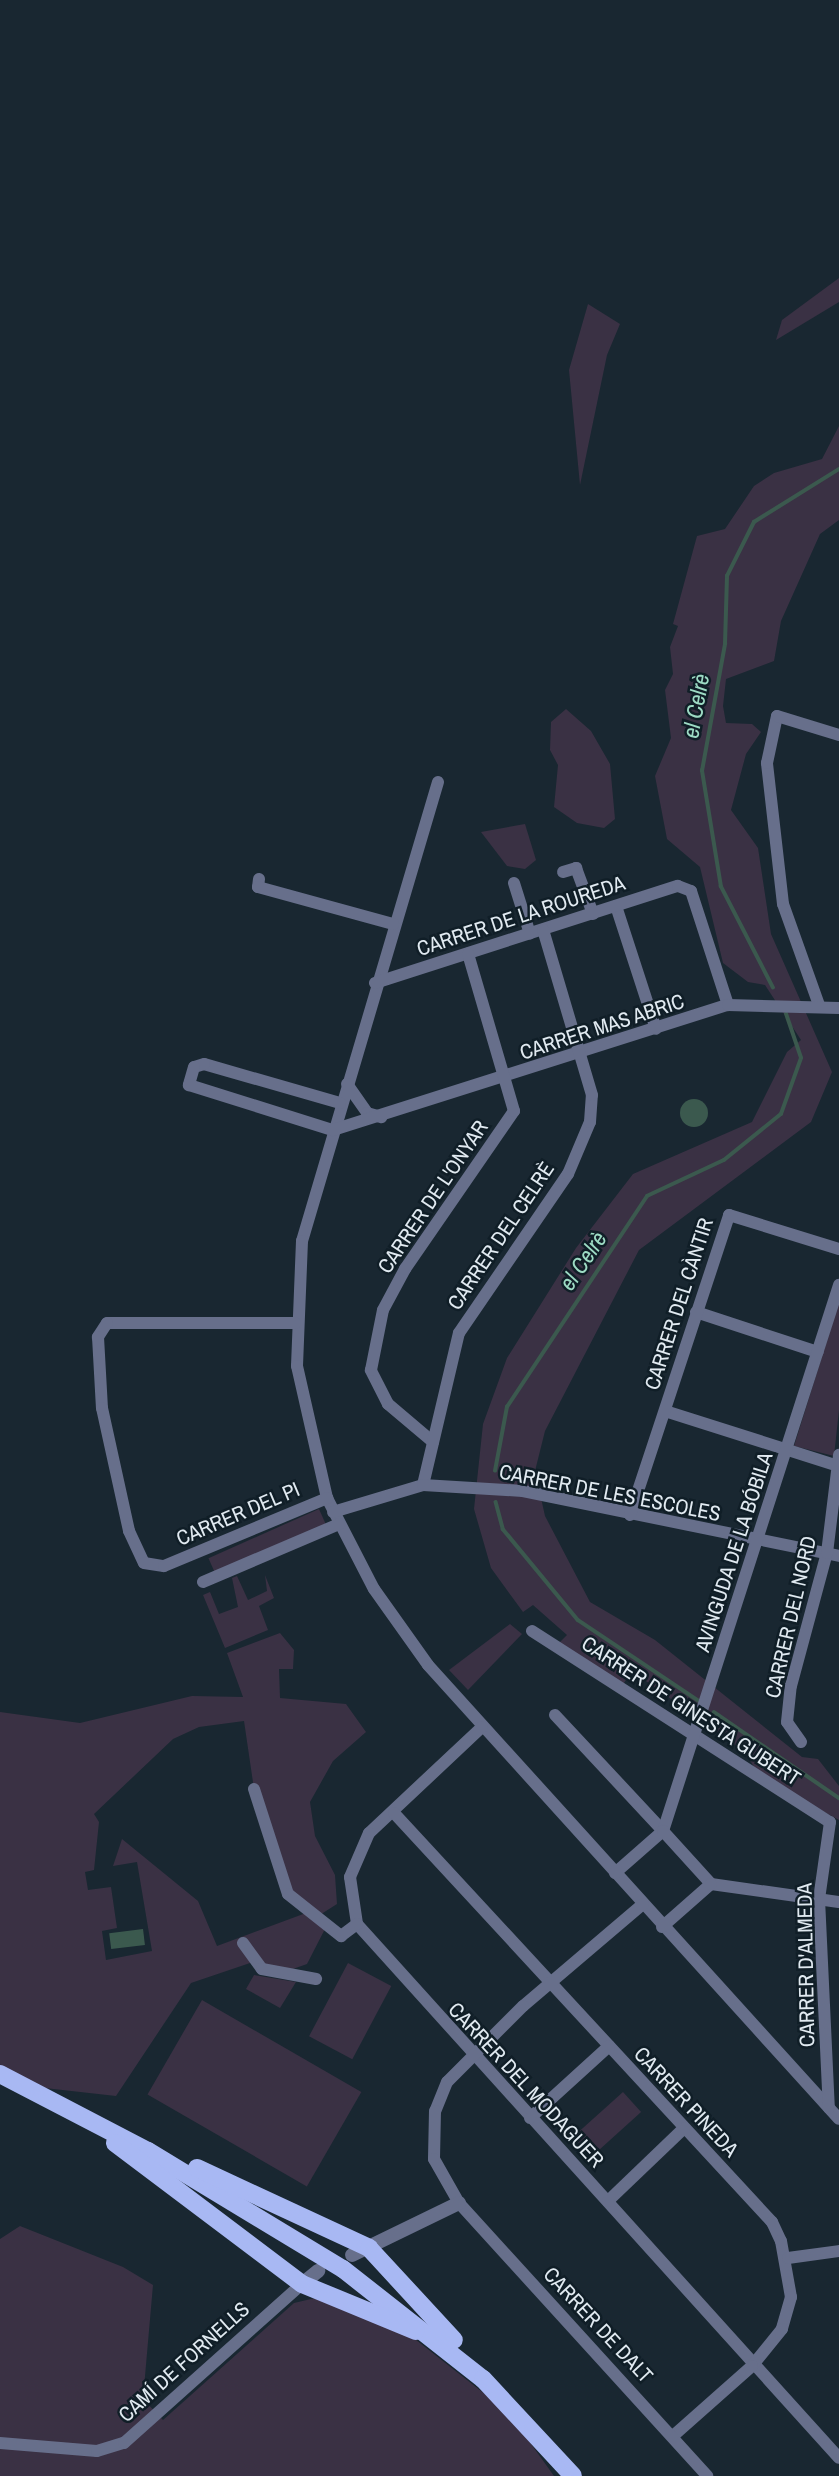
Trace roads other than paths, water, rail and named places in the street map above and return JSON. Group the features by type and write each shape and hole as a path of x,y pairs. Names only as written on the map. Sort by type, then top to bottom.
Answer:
{"main road":[{"path":"0,2074 148,2151 310,2247 440,2342 506,2403 573,2476"},
{"path":"18,2083 34,2100 115,2143 302,2284 440,2342"},
{"path":"148,2151 369,2248 495,2377 506,2403"}],"street":[{"path":"819,1005 783,904 770,824 766,764 777,716 839,735"},
{"path":"438,782 375,983 302,1241 295,1323 308,1433 327,1498 336,1518 414,1646 482,1727 839,2119"},
{"path":"563,872 576,868 593,914"},
{"path":"260,879 258,887 393,924"},
{"path":"514,883 530,934"},
{"name":"CARRER DE LA ROUREDA","path":"375,983 678,886 691,891 728,1005"},
{"path":"616,906 656,1029"},
{"name":"CARRER DEL CELRÈ","path":"423,1485 458,1333 568,1174 590,1122 592,1095 543,930"},
{"name":"CARRER DE L'ONYAR","path":"432,1442 388,1404 374,1383 374,1343 405,1269 514,1111 509,1078 468,954"},
{"name":"CARRER MAS ABRIC","path":"333,1130 509,1078 728,1005 752,1001 839,1008"},
{"path":"333,1130 189,1085 194,1067 204,1064 340,1103"},
{"path":"346,1084 366,1113 381,1117"},
{"name":"CARRER DEL CÀNTIR","path":"630,1515 729,1215 839,1249"},
{"name":"AVINGUDA DE LA BÓBILA","path":"663,1831 695,1740 839,1285"},
{"path":"696,1312 818,1352"},
{"name":"CARRER DEL PI","path":"295,1323 107,1323 98,1337 98,1373 117,1486 137,1551 144,1563 164,1566 327,1498"},
{"path":"665,1411 786,1450 838,1460"},
{"name":"CARRER DEL NORD","path":"801,1742 788,1722 791,1686 833,1555 838,1460"},
{"name":"CARRER DE LES ESCOLES","path":"336,1518 423,1485 523,1491 833,1555"},
{"path":"203,1582 336,1518"},
{"name":"CARRER DE GINESTA GUBERT","path":"532,1631 695,1740 830,1822"},
{"path":"555,1715 710,1884 839,1902"},
{"path":"254,1788 288,1894 341,1936 356,1924 349,1899 358,1851 482,1727"},
{"name":"CARRER PINEDA","path":"394,1813 772,2222 788,2258 791,2297 782,2329 752,2366 674,2435"},
{"name":"CARRER D'ALMEDA","path":"829,2108 819,1899 830,1822"},
{"path":"615,1873 663,1831"},
{"path":"662,1927 710,1884"},
{"name":"CARRER DE DALT","path":"643,1904 550,1983 447,2082 435,2111 434,2159 459,2203 674,2435 707,2476"},
{"name":"CARRER DEL MODAGUER","path":"356,1924 472,2056 608,2202 752,2366 839,2458"},
{"path":"243,1943 262,1969 316,1979"},
{"path":"530,2118 609,2046"},
{"path":"608,2202 684,2128"},
{"path":"352,2255 459,2203"},
{"path":"788,2258 839,2251"},
{"path":"302,2284 318,2271"},
{"name":"CAMÍ DE FORNELLS","path":"0,2443 97,2451 124,2443 166,2412 302,2284"}],"waterway":[{"name":"el Celrè","path":"773,988 721,887 702,771 725,644 727,576 754,522 839,469"},
{"name":"el Celrè","path":"495,1471 507,1407 647,1196 724,1160 781,1114 801,1058 786,1014"},
{"name":"el Celrè","path":"496,1502 503,1529 578,1620 699,1701"},
{"name":"el Celrè","path":"714,1712 839,1798"}]}
